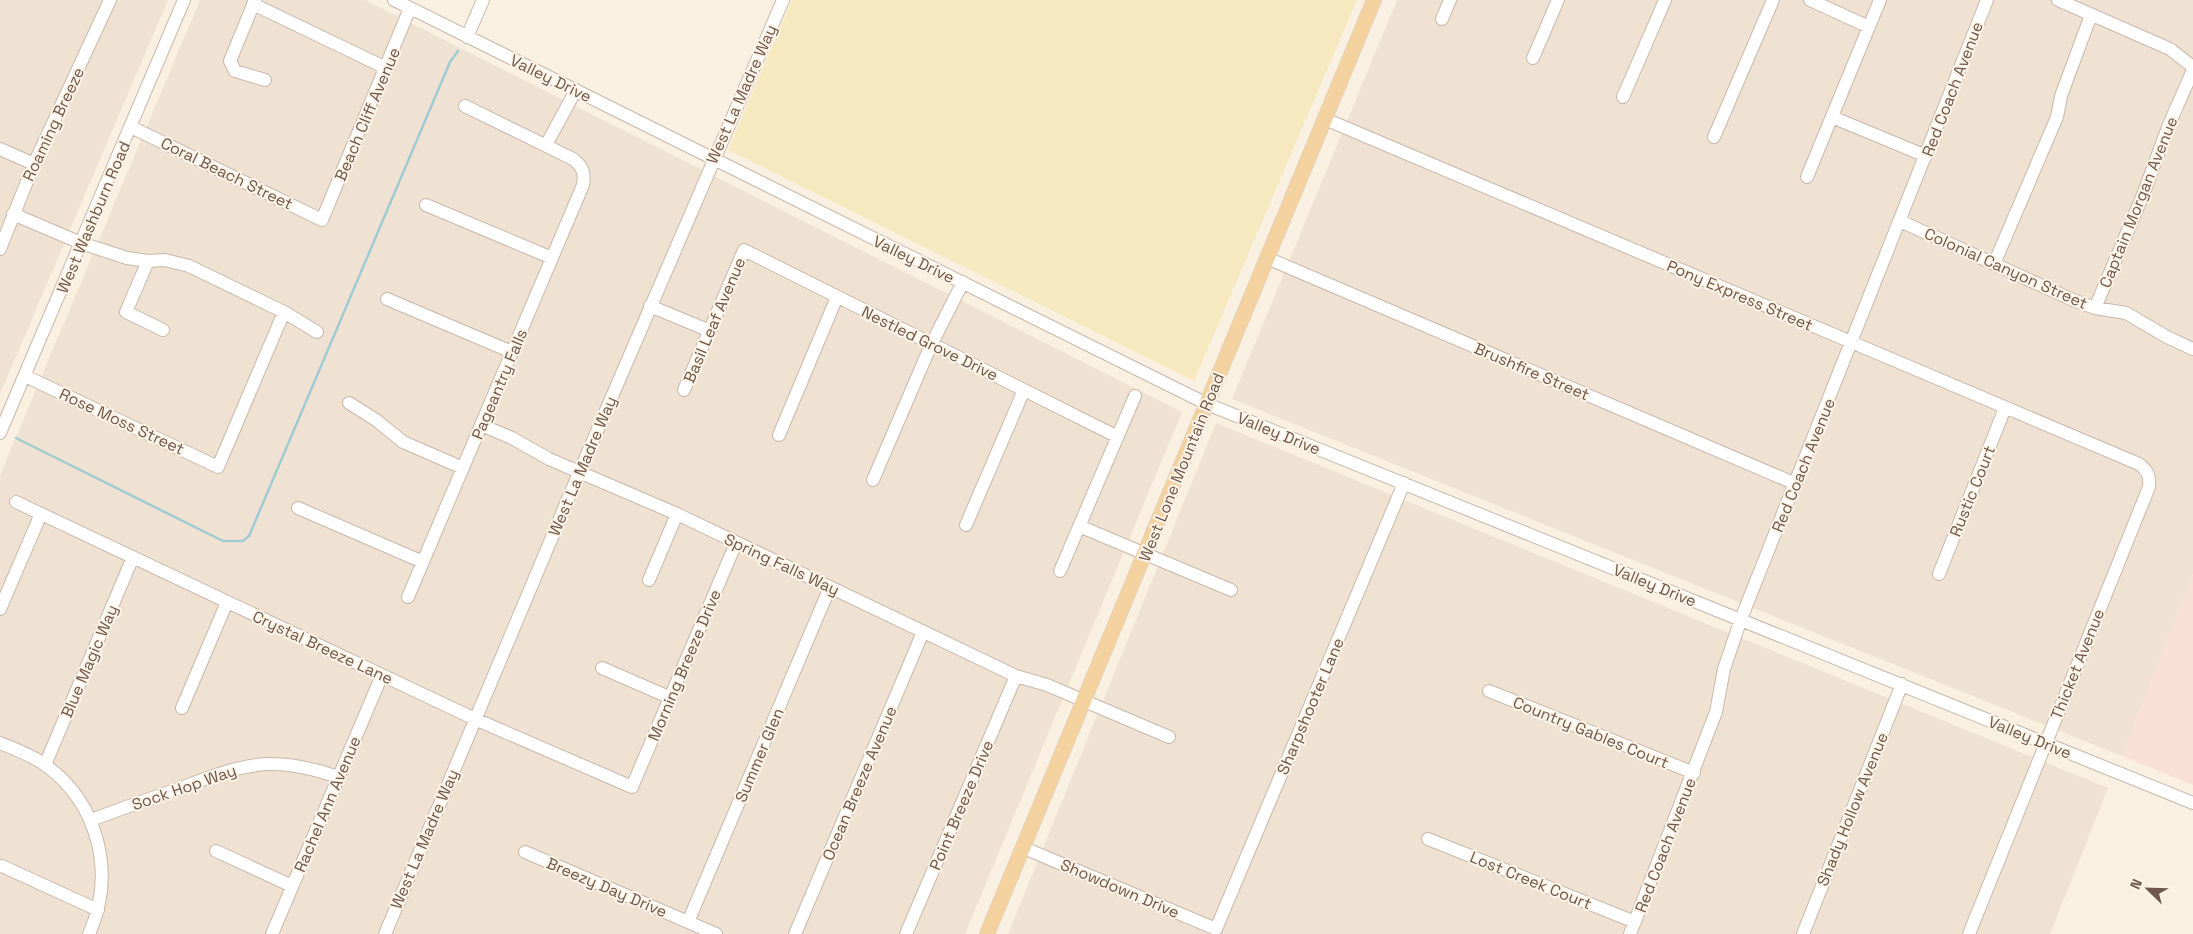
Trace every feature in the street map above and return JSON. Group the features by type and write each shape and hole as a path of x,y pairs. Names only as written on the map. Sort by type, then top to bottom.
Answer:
{"main road":[{"name":"West Lone Mountain Road","path":"987,934 1374,0"}],"street":[{"name":"Roaming Breeze","path":"0,249 34,164 110,0"},
{"name":"West Washburn Road","path":"0,433 82,244 184,0"},
{"name":"Valley Drive","path":"394,0 712,160 963,282 1207,404 2193,802"},
{"path":"467,37 483,0"},
{"name":"West La Madre Way","path":"384,934 712,160 783,0"},
{"path":"1442,20 1450,0"},
{"path":"1534,58 1558,0"},
{"path":"1623,97 1665,0"},
{"path":"1714,137 1773,0"},
{"path":"1810,0 1869,27"},
{"path":"1807,177 1880,0"},
{"name":"Red Coach Avenue","path":"1630,934 1694,773 1716,712 1724,669 1741,620 1987,0"},
{"path":"2058,0 2170,49 2193,68"},
{"path":"265,80 235,71 230,61 254,2 386,68"},
{"name":"Beach Cliff Avenue","path":"322,220 410,8"},
{"path":"1994,264 2057,117 2061,96 2091,15"},
{"name":"Captain Morgan Avenue","path":"2095,308 2144,195 2168,127 2193,68"},
{"path":"465,106 546,145 576,90"},
{"path":"1832,117 1926,156"},
{"name":"Pony Express Street","path":"1325,119 2139,464 2146,470 2150,478"},
{"name":"Coral Beach Street","path":"131,127 322,220"},
{"name":"Pageantry Falls","path":"408,597 583,185 583,170 573,159 546,145"},
{"path":"0,149 34,164"},
{"path":"426,205 552,258"},
{"path":"13,214 82,244 127,258 148,261 165,260 189,266 284,312 316,332"},
{"name":"Colonial Canyon Street","path":"1900,221 2073,300 2095,308 2126,313 2167,337 2193,349"},
{"name":"Nestled Grove Drive","path":"744,250 1116,436"},
{"name":"Basil Leaf Avenue","path":"684,390 744,250"},
{"name":"Brushfire Street","path":"1267,258 1796,484"},
{"path":"148,261 126,312 163,330"},
{"path":"873,480 931,345 963,282"},
{"path":"779,435 837,297"},
{"path":"387,299 512,352"},
{"path":"650,306 710,331"},
{"name":"Rose Moss Street","path":"25,376 218,467 284,312"},
{"path":"966,525 1024,390"},
{"path":"1060,571 1116,436 1135,396"},
{"path":"349,403 376,420 403,442 463,468"},
{"name":"Rustic Court","path":"1938,574 2005,408"},
{"name":"Spring Falls Way","path":"481,425 512,438 579,473 677,514 1016,676 1049,686 1169,737"},
{"name":"Thicket Avenue","path":"1969,934 2149,487 2150,478"},
{"name":"Sharpshooter Lane","path":"1216,929 1404,483"},
{"name":"Crystal Breeze Lane","path":"16,502 475,719 632,787"},
{"path":"298,508 423,562"},
{"path":"0,609 41,514"},
{"path":"649,580 677,514"},
{"path":"1079,526 1231,590"},
{"name":"Morning Breeze Drive","path":"632,787 736,543"},
{"name":"Blue Magic Way","path":"45,765 133,557"},
{"name":"Summer Glen","path":"688,922 830,587"},
{"path":"182,708 227,602"},
{"name":"Ocean Breeze Avenue","path":"795,934 923,632"},
{"path":"602,668 671,698"},
{"name":"Rachel Ann Avenue","path":"272,934 382,675"},
{"name":"Point Breeze Drive","path":"906,934 1016,676"},
{"name":"Shady Hollow Avenue","path":"1803,934 1902,684"},
{"name":"Country Gables Court","path":"1489,691 1694,773"},
{"path":"0,743 45,765 72,789 91,820 99,842 102,864 102,887 98,910 89,934"},
{"name":"Sock Hop Way","path":"91,820 221,773 246,767 269,764 292,765 314,769 338,777"},
{"name":"Lost Creek Court","path":"1428,839 1635,922"},
{"name":"Showdown Drive","path":"1024,848 1216,929"},
{"path":"216,851 292,886"},
{"name":"Breezy Day Drive","path":"525,852 716,934"},
{"path":"2,866 98,910"}],"shaded area":[{"path":"0,0 168,0 0,394"},
{"path":"200,0 365,0 1182,412 965,934 0,934 0,475"},
{"path":"1397,0 2193,0 2193,574 2122,756 1232,399"},
{"path":"1216,423 2108,788 2050,934 1008,934"},
{"path":"2193,574 2193,785 2122,756"}],"sand":[{"path":"792,0 1357,0 1194,381 728,150"}],"waterway":[{"path":"16,438 223,541 243,541 249,536 450,62 458,51"}]}
